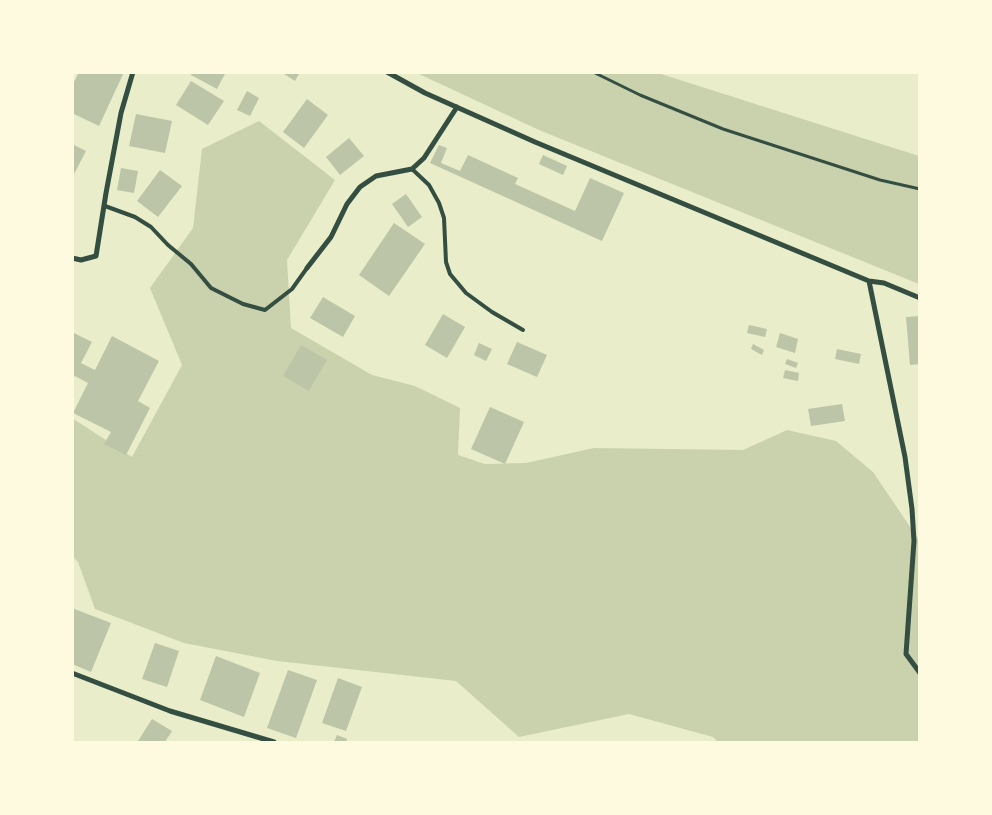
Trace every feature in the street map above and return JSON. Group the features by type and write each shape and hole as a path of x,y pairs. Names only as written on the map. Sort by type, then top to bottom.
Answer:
{"street":[{"path":"72,258 81,260 96,256 121,114 133,72"},
{"path":"387,72 457,107 544,146 869,281 884,283 920,298"},
{"path":"307,268 331,237 347,204 360,187 376,176 412,168 424,158 457,107"},
{"path":"869,281 905,457 912,509 914,541 906,654 920,673"},
{"path":"72,673 170,711 274,742"}],"lane":[{"path":"412,168 429,185 439,203 444,218 446,262 450,274 473,298 492,312 523,330"},
{"path":"105,206 135,217 151,227 168,245 191,264 211,288 243,304 265,310 292,289 307,268"}],"path":[{"path":"593,72 640,95 723,129 871,177 920,189"}],"green space":[{"path":"417,73 658,73 919,156 919,284 539,130"},
{"path":"259,121 335,180 287,260 291,328 372,375 415,386 460,408 458,455 485,464 526,463 594,448 743,450 787,430 836,441 873,472 919,540 919,742 718,742 713,737 629,714 519,737 456,681 277,661 184,643 95,609 78,562 73,557 72,418 132,457 182,365 150,288 193,228 202,149"}],"building":[{"path":"79,72 124,72 99,126 72,113 72,86"},
{"path":"192,72 226,72 217,89 191,75"},
{"path":"281,72 300,72 295,81"},
{"path":"191,81 224,101 208,125 176,105"},
{"path":"247,91 259,98 250,116 237,110"},
{"path":"307,99 328,115 304,148 283,132"},
{"path":"136,114 172,121 165,153 129,146"},
{"path":"349,138 364,156 340,175 326,157"},
{"path":"72,144 86,151 72,178"},
{"path":"439,145 447,148 441,163 460,171 468,155 518,178 515,184 575,211 590,178 624,193 602,241 430,163"},
{"path":"543,155 567,166 563,175 539,164"},
{"path":"121,168 138,171 134,193 117,190"},
{"path":"160,170 182,186 158,217 137,201"},
{"path":"406,194 422,217 408,227 392,204"},
{"path":"394,223 425,244 389,296 359,275"},
{"path":"323,297 355,316 343,337 310,318"},
{"path":"443,314 465,327 447,358 425,345"},
{"path":"920,316 920,364 910,365 906,317"},
{"path":"749,325 767,329 765,337 747,333"},
{"path":"72,332 92,342 81,363 95,370 112,336 159,361 138,401 150,408 126,455 104,444 111,432 73,413 88,383 75,376 72,380"},
{"path":"780,333 798,339 795,353 776,347"},
{"path":"517,342 547,355 537,377 507,364"},
{"path":"479,343 492,349 486,361 474,355"},
{"path":"753,344 764,350 762,355 751,349"},
{"path":"301,345 327,360 309,391 283,376"},
{"path":"837,349 861,354 859,364 835,359"},
{"path":"787,359 798,363 796,368 785,364"},
{"path":"785,370 799,373 798,381 783,378"},
{"path":"842,404 845,421 811,426 808,409"},
{"path":"490,407 524,422 505,464 471,449"},
{"path":"72,608 111,623 91,672 72,664"},
{"path":"155,643 179,651 167,687 142,679"},
{"path":"216,656 260,673 244,717 200,700"},
{"path":"288,670 317,680 296,738 267,728"},
{"path":"338,678 362,687 346,731 322,723"},
{"path":"152,719 172,731 165,742 138,741"},
{"path":"337,735 347,739 346,742 334,742"}]}
